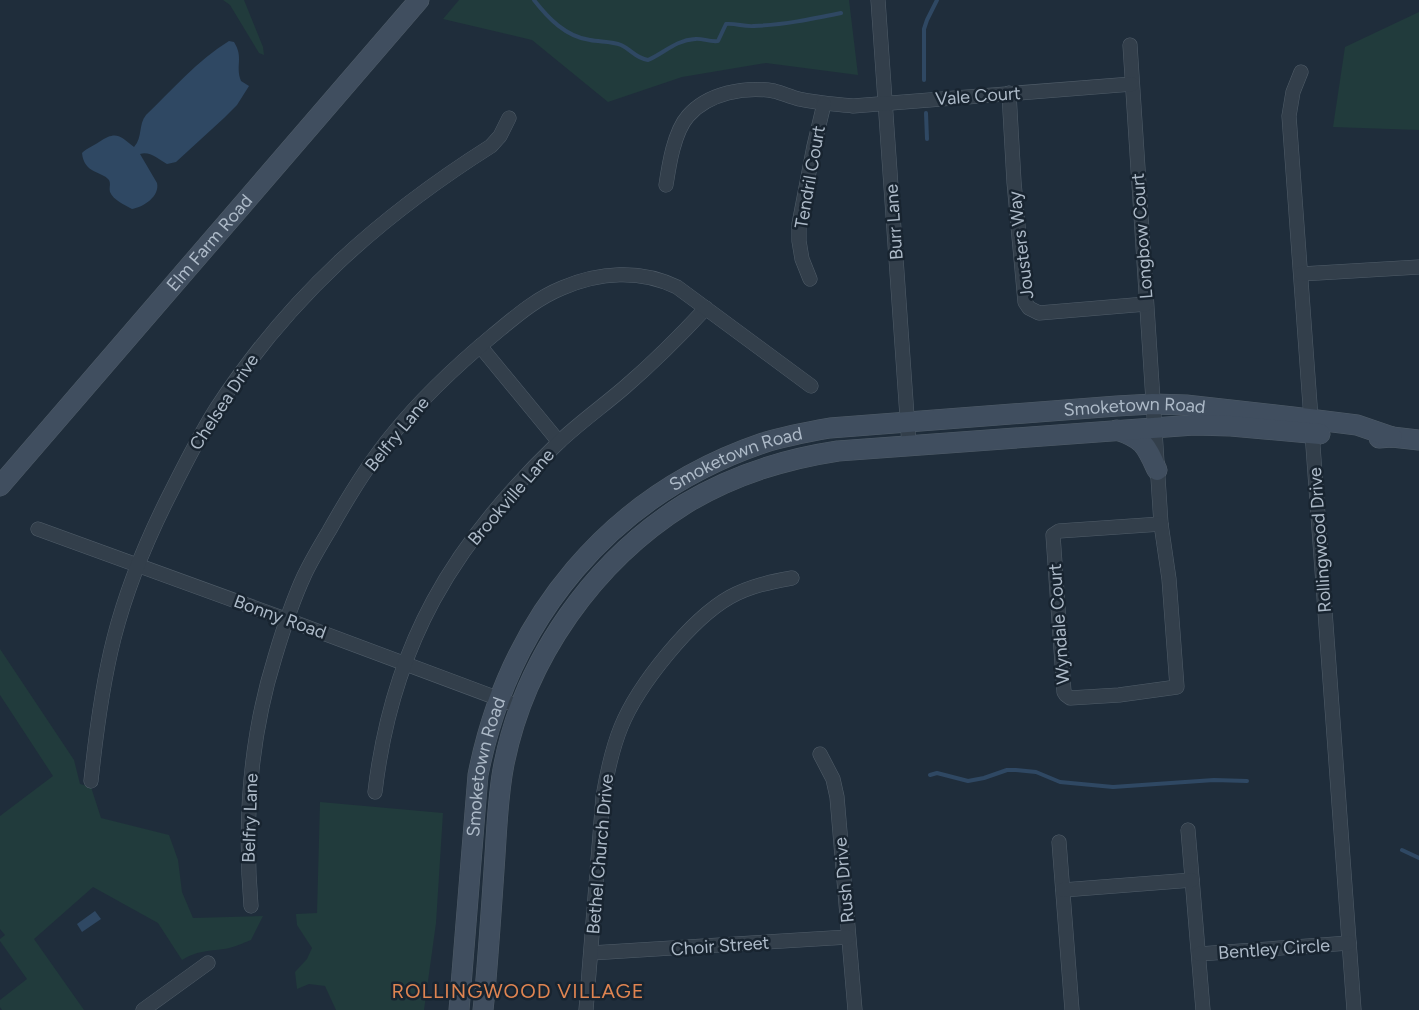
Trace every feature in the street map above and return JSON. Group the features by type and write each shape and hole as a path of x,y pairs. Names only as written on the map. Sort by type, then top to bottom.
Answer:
{"main road":[{"name":"Elm Farm Road","path":"0,486 419,0"},
{"name":"Smoketown Road","path":"459,1010 478,775 485,741 499,699 532,627 563,583 588,554 617,526 663,492 696,472 763,443 796,434 830,428 1152,404 1186,405 1312,426"},
{"name":"Smoketown Road","path":"483,1010 500,794 509,741 521,707 533,678 550,646 580,601 606,569 662,519 717,487 749,474 787,461 838,451 1194,425 1358,426 1392,437 1419,440"},
{"path":"1115,430 1141,441 1157,470"}],"street":[{"name":"Burr Lane","path":"878,0 909,445"},
{"name":"Longbow Court","path":"1130,45 1154,427"},
{"name":"Rollingwood Drive","path":"1302,72 1293,92 1289,116 1354,1010"},
{"name":"Vale Court","path":"666,185 675,143 688,116 710,100 742,90 774,91 797,99 824,104 853,106 1132,84"},
{"name":"Jousters Way","path":"1009,94 1022,270 1026,302 1029,308 1039,313 1146,304"},
{"name":"Tendril Court","path":"810,279 802,259 799,224 812,154 824,104"},
{"name":"Chelsea Drive","path":"91,781 97,728 114,639 124,601 162,508 215,411 241,372 269,336 293,308 340,260 416,196 491,146 500,136 509,118"},
{"path":"1301,274 1419,267"},
{"name":"Belfry Lane","path":"251,906 248,838 251,772 266,686 288,620 304,577 313,559 373,461 405,420 441,382 480,346 520,313 542,298 587,279 609,275 632,274 649,276 677,287 810,386"},
{"name":"Brookville Lane","path":"375,792 384,727 404,663 432,602 473,536 498,506 560,442 672,345 706,308"},
{"path":"480,346 560,442"},
{"name":"Wyndale Court","path":"1154,427 1161,524 1169,580 1177,687 1119,695 1070,698 1064,692 1053,535 1059,531 1161,524"},
{"name":"Bonny Road","path":"38,529 138,564 521,707"},
{"name":"Bethel Church Drive","path":"586,1010 603,797 607,770 622,724 636,699 662,662 708,611 730,597 750,588 766,582 792,578"},
{"name":"Rush Drive","path":"820,754 832,779 837,797 854,1010"},
{"name":"Bentley Circle","path":"1188,830 1203,1010"},
{"path":"1059,842 1072,1010"},
{"path":"1063,890 1192,880"},
{"name":"Choir Street","path":"591,953 848,937"},
{"name":"Bentley Circle","path":"1199,954 1349,943"},
{"path":"144,1010 208,963"}],"green space":[{"path":"223,0 244,0 263,47 264,55 259,53 230,5"},
{"path":"459,0 849,0 858,75 766,63 682,77 608,102 532,40 443,19"},
{"path":"1419,12 1419,130 1333,127 1345,47"},
{"path":"0,649 74,760 80,784 91,787 101,818 169,835 178,860 182,892 193,918 263,916 251,940 234,947 197,953 182,960 158,923 93,887 34,939 84,1010 2,1010 0,1000 27,979 0,941 5,935 0,929 0,816 53,776 0,695"},
{"path":"320,802 443,813 436,923 424,1010 336,1010 325,986 309,984 297,989 295,972 307,959 312,948 297,925 296,914 317,913"}],"water":[{"path":"229,41 234,42 237,48 241,81 249,86 237,105 176,162 167,164 151,155 140,154 157,183 156,192 150,200 137,208 132,209 120,202 110,192 109,180 86,165 82,153 110,136 121,137 134,147 139,139 142,123 146,115 196,66"},
{"path":"95,911 101,919 82,932 77,924"}],"waterway":[{"path":"534,0 565,31 581,38 617,44 625,47 640,58 648,60 676,44 688,40 718,41 726,24 750,26 776,24 841,13"},
{"path":"924,80 924,29 937,0"},
{"path":"926,113 927,139"},
{"path":"930,775 937,773 968,781 1007,770 1016,770 1036,772 1060,782 1113,787 1214,780 1247,781"},
{"path":"1402,850 1419,858"}],"district":[{"name":"ROLLINGWOOD VILLAGE","path":"518,991"}]}
